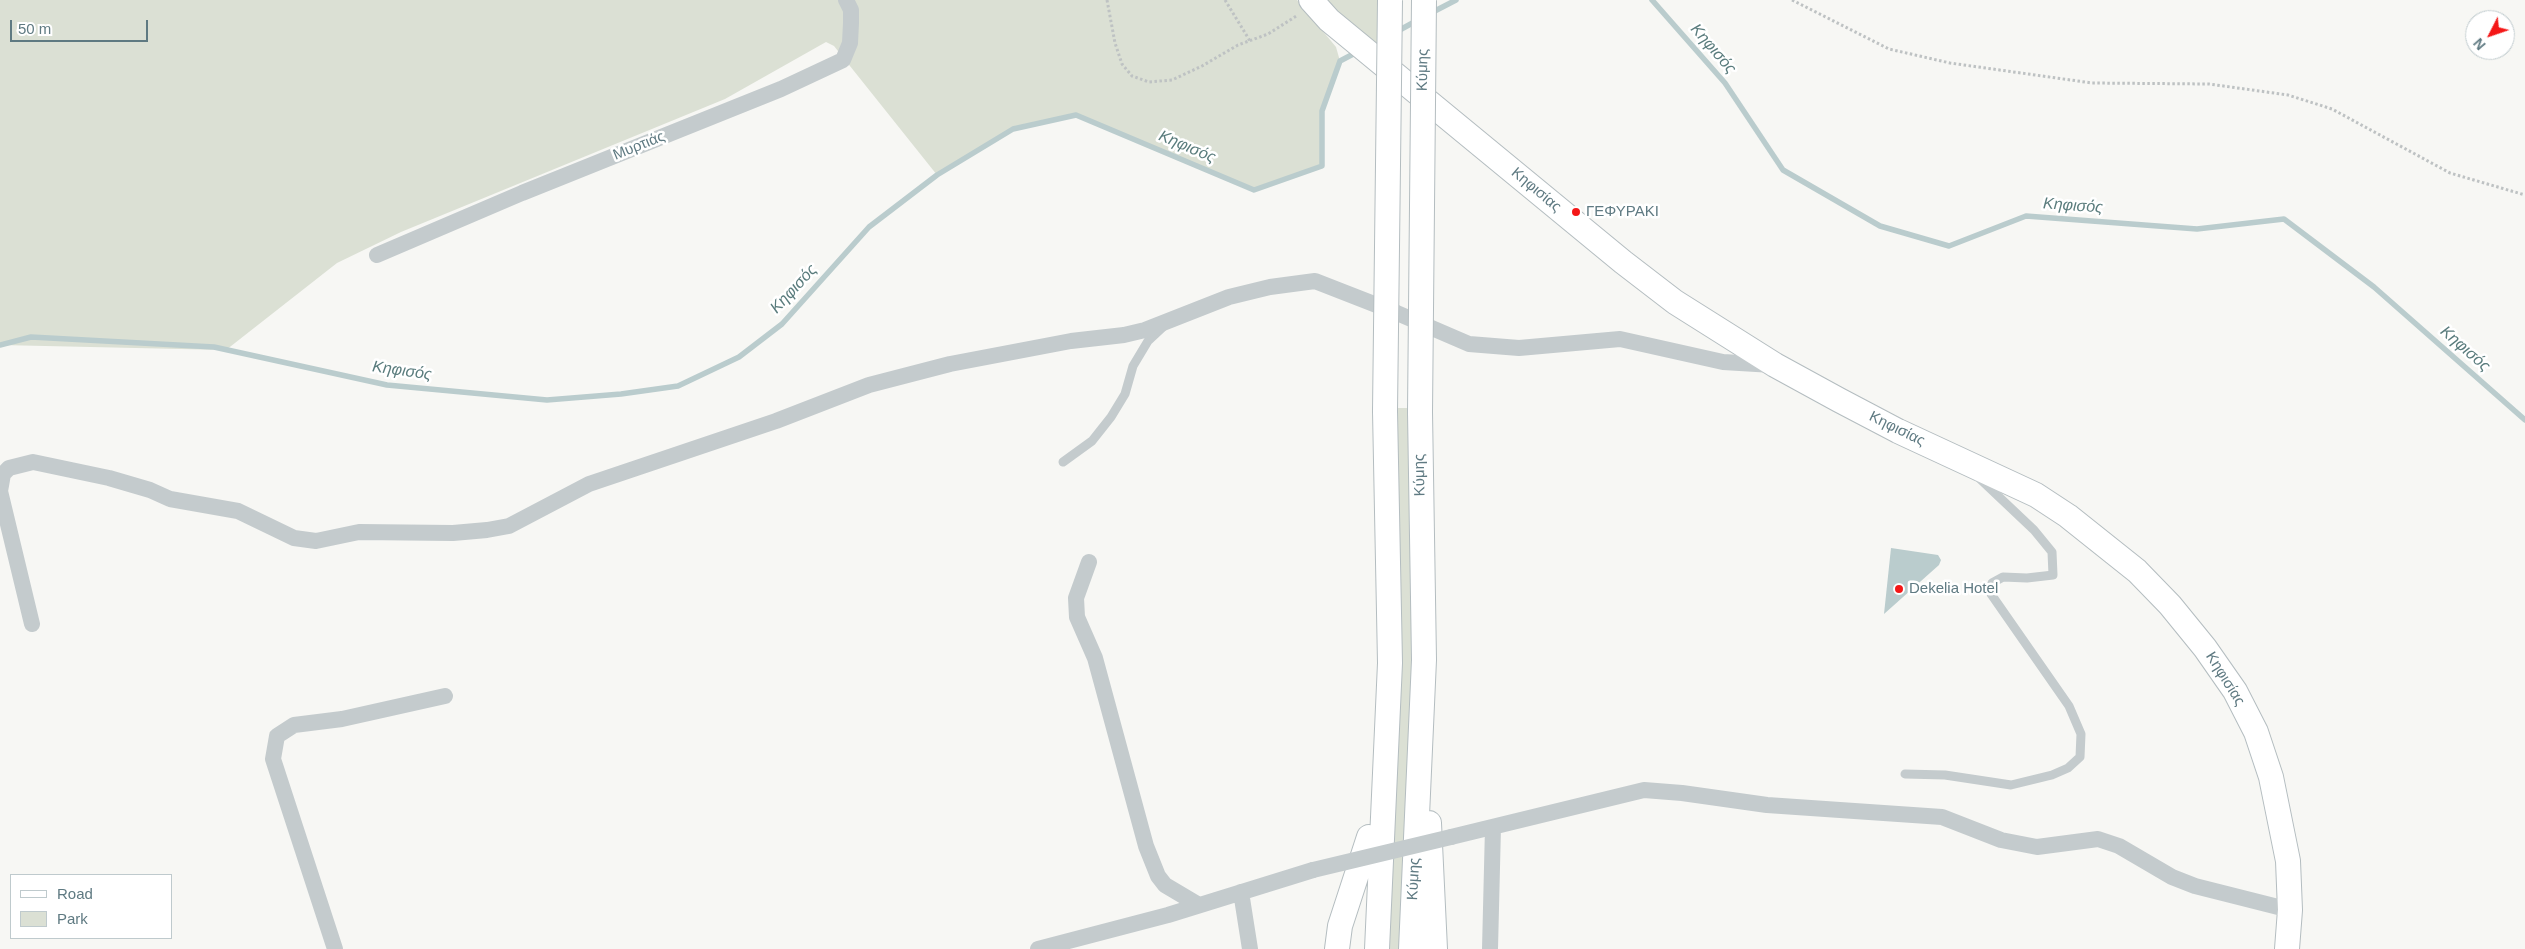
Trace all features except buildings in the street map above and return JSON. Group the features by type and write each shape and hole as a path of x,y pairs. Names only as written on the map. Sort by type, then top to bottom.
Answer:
{"main road":[{"path":"1377,949 1390,663 1385,411 1390,0"},
{"name":"Κύμης","path":"1411,949 1424,660 1420,412 1424,0"},
{"name":"Κηφισίας","path":"1312,1 1329,20 1378,58 1649,283 1714,328 1775,365 1898,431 2036,495 2075,522 2136,571 2170,605 2205,648 2235,691 2252,724 2271,777 2288,861 2290,910 2287,949"},
{"path":"1419,788 1431,829 1435,949"},
{"path":"1337,949 1340,926 1385,790"}],"street":[{"name":"Μυρτιάς","path":"376,255 522,192 781,89 843,60 850,43 851,10 846,0"},
{"path":"32,624 0,491 4,467 33,462 62,467 150,490 170,499 238,511 275,531 294,538 316,541 358,532 454,533 487,530 508,526 590,484 776,421 869,385 950,364 1071,341 1124,335 1170,320 1229,296 1293,283 1315,281 1469,344 1518,348 1620,339 1723,362 1775,365"},
{"path":"1089,562 1076,598 1077,617 1094,658 1146,846 1158,876 1165,885 1197,904"},
{"path":"335,949 272,759 278,736 294,725 342,719 445,696"},
{"path":"1038,949 1168,915 1197,904 1313,870 1644,790 1682,793 1767,805 1942,817 2001,840 2037,847 2098,839 2119,846 2172,877 2195,886 2290,910"},
{"path":"1490,949 1493,827"},
{"path":"1241,892 1250,949"}],"lane":[{"path":"1063,462 1092,441 1111,417 1124,394 1133,366 1148,341 1170,320"},
{"path":"1905,774 1945,775 2011,785 2052,775 2068,768 2080,757 2081,734 2069,706 1991,594 1992,583 2003,577 2027,578 2053,575 2052,552 2034,530 1959,459"}],"path":[{"path":"1107,0 1115,43 1122,64 1132,76 1149,82 1172,80 1250,40 1268,34 1312,1"},
{"path":"1224,0 1250,40"},
{"path":"1792,0 1889,49 1950,62 2092,83 2209,84 2288,94 2332,108 2450,173 2525,195"}],"green space":[{"path":"0,0 1297,0 1336,47 1340,61 1322,111 1322,166 1254,190 1076,115 1013,129 937,175 834,46 826,42 725,99 401,232 337,263 226,350 0,345"},
{"path":"1320,0 1379,0 1378,58"},
{"path":"1396,408 1408,408 1413,660 1400,949 1388,949"}],"shaded area":[{"name":"Dekelia Hotel","path":"1891,548 1938,555 1941,560 1939,565 1884,614"}],"waterway":[{"name":"Κηφισός","path":"1431,13 1456,0"},
{"name":"Κηφισός","path":"1652,0 1725,83 1783,170 1880,226 1949,246 2026,216 2197,229 2284,219 2374,287 2525,420"},
{"name":"Κηφισός","path":"1396,32 1418,20"},
{"name":"Κηφισός","path":"0,345 31,337 214,347 387,385 547,400 621,394 678,386 739,357 782,324 869,227 937,175 1013,129 1076,115 1254,190 1322,166 1322,111 1340,61 1359,51"}],"place":[{"name":"ΓΕΦΥΡΑΚΙ","path":"1576,212"},
{"name":"Dekelia Hotel","path":"1899,589"}]}
